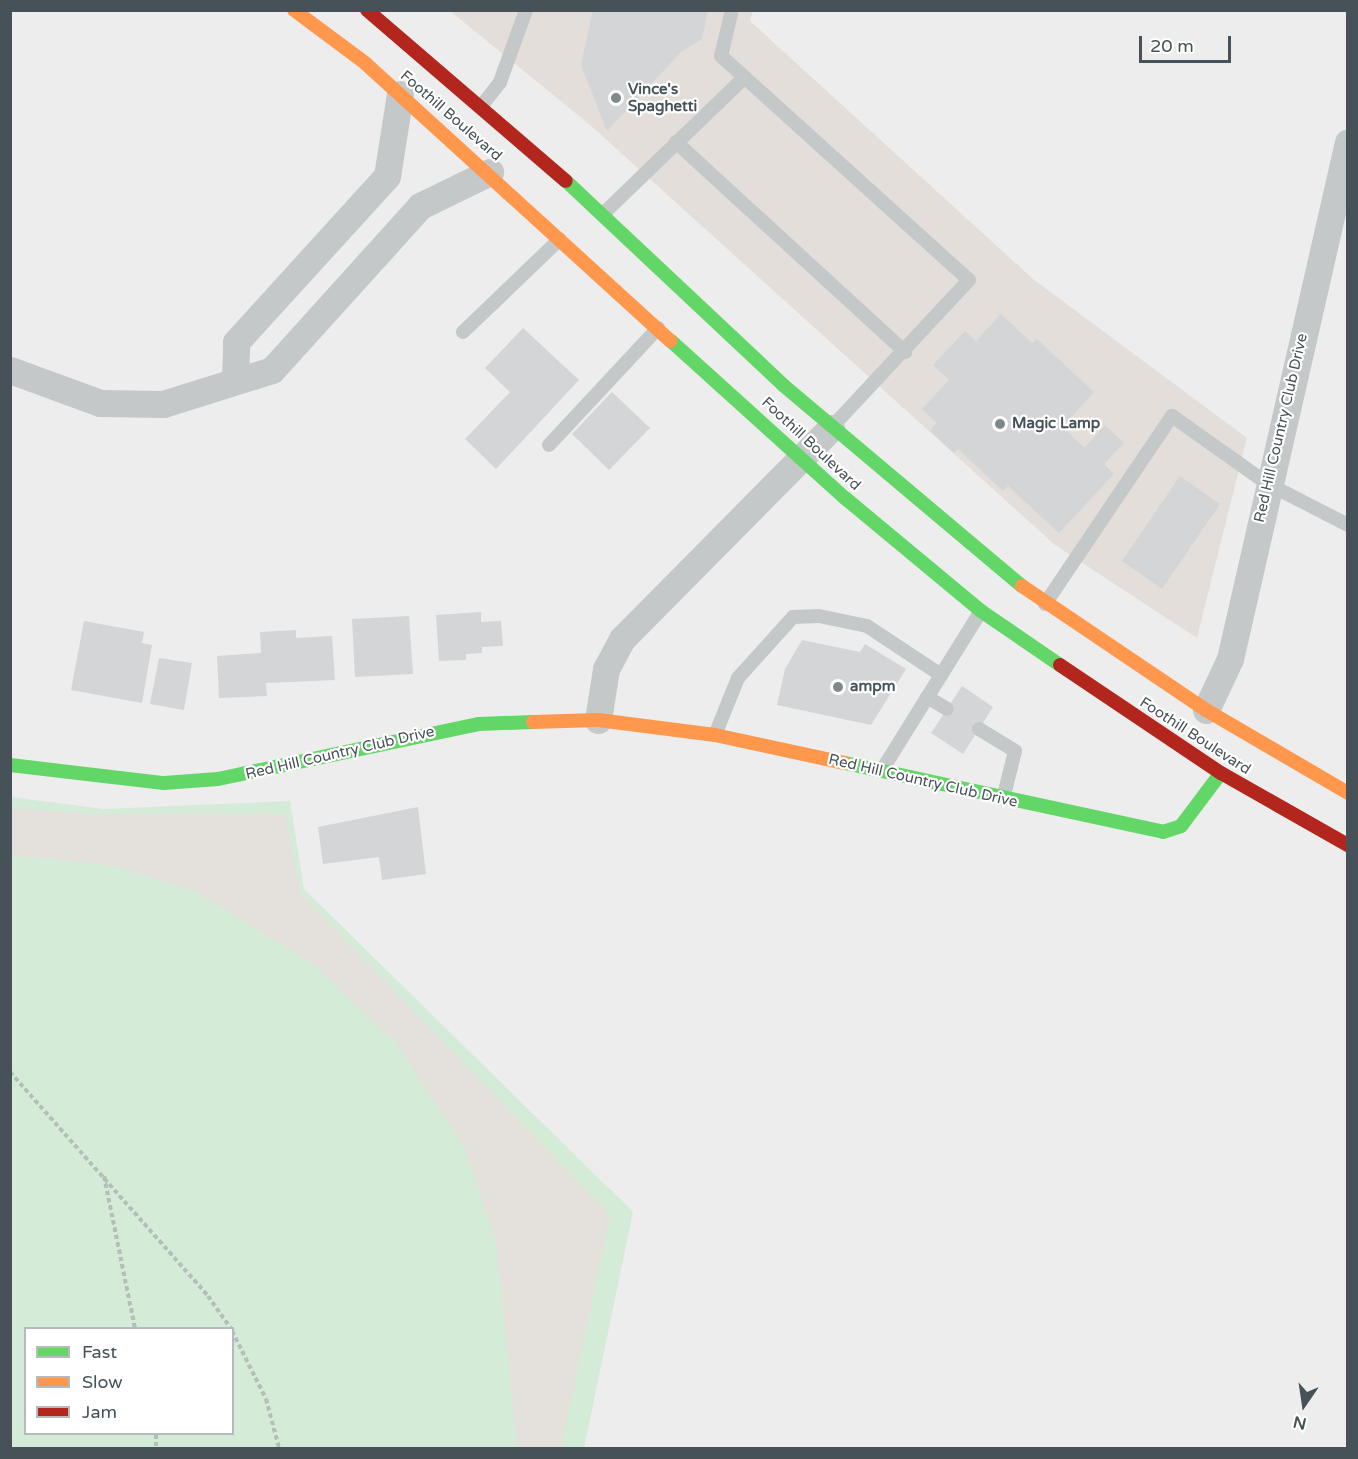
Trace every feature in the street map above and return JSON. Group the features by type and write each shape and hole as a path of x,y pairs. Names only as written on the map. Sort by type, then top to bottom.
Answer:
{"main road":[{"name":"Foothill Boulevard","path":"294,10 400,94 490,172 802,459 981,611 1221,773 1347,845"},
{"name":"Foothill Boulevard","path":"367,10 483,104 831,428 1045,604 1206,710 1347,793"},
{"name":"Red Hill Country Club Drive","path":"10,765 164,783 218,779 478,724 598,720 715,735 1002,800 1162,832 1181,826 1221,773"}],"street":[{"path":"235,380 236,342 387,176 400,94"},
{"name":"Red Hill Country Club Drive","path":"1206,710 1230,659 1347,142"},
{"path":"10,370 22,370 100,402 163,404 272,370 420,206 490,172"},
{"path":"387,176 420,206"},
{"path":"265,309 299,339"},
{"path":"598,720 606,669 622,639 831,428"}],"lane":[{"path":"483,104 500,82 526,10"},
{"path":"732,10 721,56 969,280 905,352 831,428"},
{"path":"603,214 745,77"},
{"path":"676,142 905,352"},
{"path":"463,332 562,237"},
{"path":"549,445 660,327"},
{"path":"1045,604 1172,416 1268,484 1347,525"},
{"path":"881,771 981,611"},
{"path":"715,735 738,678 793,617 819,615 867,626 941,675"},
{"path":"927,697 947,709"},
{"path":"979,729 1015,751 1002,800"}],"path":[{"path":"10,1072 104,1176 229,1327"},
{"path":"104,1176 135,1327"},
{"path":"234,1336 266,1399 279,1449"}],"shaded area":[{"path":"450,11 753,11 750,21 1033,279 1247,438 1197,638 1055,545 589,124"}],"green space":[{"path":"11,797 103,809 290,801 304,889 633,1212 584,1448 11,1448"}],"sand":[{"path":"10,808 89,814 285,814 301,894 610,1215 561,1448 517,1448 496,1243 464,1147 396,1043 313,964 195,891 110,865 11,855"}],"building":[{"name":"Vince's Spaghetti","path":"593,10 708,10 702,39 681,52 607,131 581,65"},
{"name":"Magic Lamp","path":"1001,314 1032,343 1037,339 1094,392 1062,427 1085,448 1105,425 1124,443 1104,464 1114,474 1059,533 1008,486 1003,491 958,449 954,453 930,431 937,423 922,409 949,380 933,365 965,331 976,341"},
{"path":"523,328 579,380 496,469 465,439 510,392 485,368"},
{"path":"612,392 650,428 609,470 572,434"},
{"path":"1180,476 1220,504 1162,589 1122,561"},
{"path":"481,612 481,622 501,621 503,646 482,647 482,653 466,654 466,660 439,661 436,615"},
{"path":"409,616 413,674 355,677 352,619"},
{"path":"84,621 144,632 142,643 152,645 142,703 71,690"},
{"path":"296,630 296,638 332,636 335,680 266,683 267,696 219,698 217,656 261,653 260,632"},
{"name":"ampm","path":"802,640 860,652 865,644 906,669 871,725 777,705 785,669"},
{"path":"159,658 192,663 184,710 150,704"},
{"path":"962,686 993,707 963,754 931,733"},
{"path":"418,807 426,874 382,880 379,857 323,864 318,827"}],"traffic: fast":[{"path":"566,181 783,385 1022,586"},
{"path":"671,341 845,498 981,611 1060,665"},
{"path":"10,765 164,783 218,779 479,724 533,722"},
{"path":"845,763 1163,832 1181,826 1221,773"}],"traffic: slow":[{"path":"294,10 365,63 671,341"},
{"path":"1022,586 1206,710 1348,793"},
{"path":"533,722 598,720 715,735 845,763"}],"traffic: jam":[{"path":"367,10 566,181"},
{"path":"1060,665 1221,773 1348,845"}],"place":[{"name":"Vince's Spaghetti","path":"616,98"},
{"name":"Magic Lamp","path":"1000,424"},
{"name":"ampm","path":"838,687"}]}
